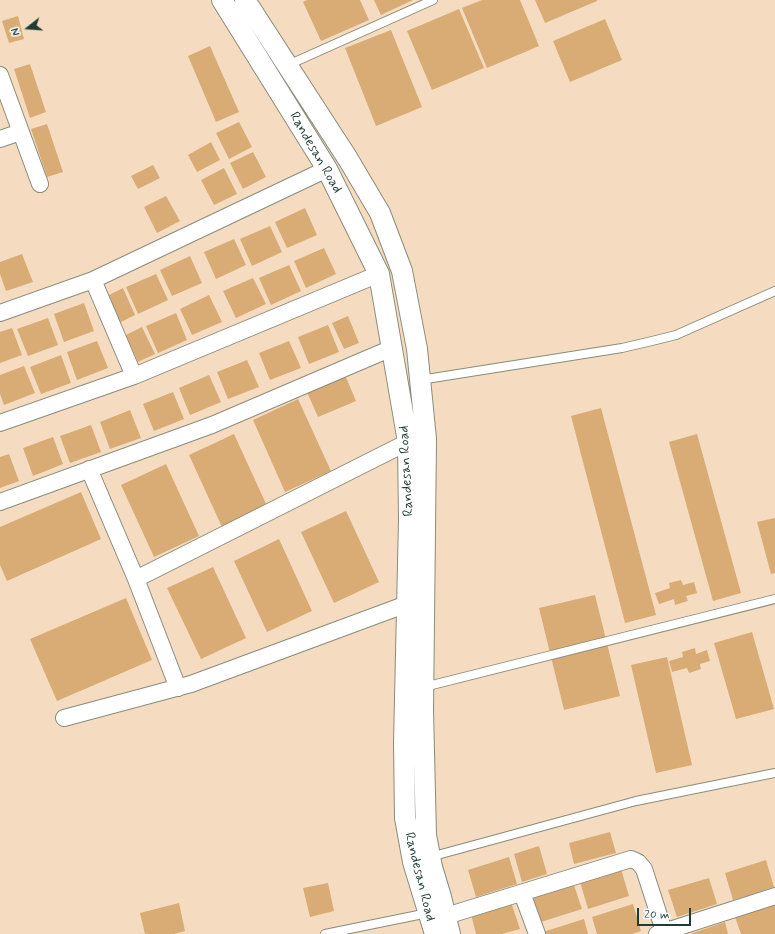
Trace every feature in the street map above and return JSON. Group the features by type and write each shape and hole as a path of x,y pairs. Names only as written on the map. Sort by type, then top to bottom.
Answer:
{"street":[{"name":"Randesan Road","path":"222,0 327,169 379,274 408,442 409,520 404,743 405,818 413,862 441,921"},
{"name":"Randesan Road","path":"248,1 287,66 348,159 380,213 402,271 417,349 426,439 424,687 426,835 441,921 435,934"},
{"path":"0,75 40,184"},
{"path":"0,139 21,132"},
{"path":"1,309 93,280 327,169"},
{"path":"0,423 134,376 379,274"},
{"path":"93,280 134,376"},
{"path":"0,502 212,425 392,348"},
{"path":"136,579 408,442"},
{"path":"89,470 136,579 178,688"},
{"path":"64,718 191,684 407,604"},
{"path":"441,921 522,893 631,859 638,862 644,869 662,933 775,896"},
{"path":"522,893 537,934"}],"lane":[{"path":"287,66 434,0"},
{"path":"420,380 622,348 676,335 775,291"},
{"path":"424,687 775,599"},
{"path":"430,857 636,801 775,774"},
{"path":"325,934 441,921"}],"building":[{"path":"307,0 360,0 369,20 321,41 303,2"},
{"path":"374,0 413,0 381,15"},
{"path":"482,0 520,0 539,46 487,68 462,8"},
{"path":"535,0 597,0 597,1 545,23"},
{"path":"459,9 484,68 432,90 407,31"},
{"path":"18,16 24,39 9,43 2,21"},
{"path":"605,19 622,60 570,82 553,41"},
{"path":"391,30 422,107 376,126 345,48"},
{"path":"210,46 239,112 216,122 188,56"},
{"path":"30,64 46,112 30,118 14,69"},
{"path":"239,122 252,147 229,159 216,133"},
{"path":"47,124 63,172 47,177 31,129"},
{"path":"211,142 220,160 197,172 188,155"},
{"path":"253,152 266,177 243,189 230,163"},
{"path":"153,165 160,178 138,189 131,176"},
{"path":"224,168 237,194 214,205 201,180"},
{"path":"166,196 180,221 157,233 144,207"},
{"path":"305,208 317,235 287,248 275,222"},
{"path":"270,226 282,252 252,266 240,239"},
{"path":"234,239 246,265 216,279 204,252"},
{"path":"324,248 336,274 306,288 294,261"},
{"path":"22,254 33,282 6,291 0,274 0,262"},
{"path":"190,256 202,283 172,296 160,270"},
{"path":"289,265 301,291 271,305 259,278"},
{"path":"156,274 168,300 138,314 126,287"},
{"path":"253,278 266,304 236,318 223,291"},
{"path":"123,288 135,315 119,323 107,296"},
{"path":"209,295 222,322 192,335 180,309"},
{"path":"84,303 94,331 64,342 54,314"},
{"path":"176,313 187,340 158,353 146,326"},
{"path":"348,316 359,343 344,349 332,323"},
{"path":"48,318 58,345 28,356 17,329"},
{"path":"328,325 339,352 309,364 298,337"},
{"path":"142,327 155,354 138,362 126,335"},
{"path":"12,328 22,355 0,363 0,332"},
{"path":"97,341 108,368 77,380 67,352"},
{"path":"289,341 301,368 270,380 259,353"},
{"path":"61,355 71,383 41,394 30,367"},
{"path":"247,360 259,387 228,399 217,372"},
{"path":"24,366 35,393 4,405 0,394 0,375"},
{"path":"209,375 221,402 190,415 179,388"},
{"path":"345,375 356,401 318,417 307,392"},
{"path":"173,392 184,419 154,431 143,404"},
{"path":"298,399 331,471 285,492 253,420"},
{"path":"601,408 656,615 625,623 571,416"},
{"path":"130,410 141,438 110,449 100,422"},
{"path":"91,425 101,452 70,463 60,436"},
{"path":"234,434 267,506 222,527 189,455"},
{"path":"697,434 741,593 713,601 669,442"},
{"path":"53,437 63,464 33,476 23,448"},
{"path":"9,454 19,481 0,488 0,457"},
{"path":"166,464 199,536 154,557 121,485"},
{"path":"81,492 101,539 7,581 0,565 0,527"},
{"path":"346,511 379,582 334,603 301,532"},
{"path":"775,518 775,573 771,574 757,522"},
{"path":"279,539 312,611 267,632 234,561"},
{"path":"213,567 246,638 201,659 167,588"},
{"path":"681,580 683,585 694,582 697,593 686,596 688,601 675,605 674,599 659,604 655,593 670,588 669,583"},
{"path":"595,595 620,696 564,710 539,608"},
{"path":"126,598 152,660 57,701 30,639"},
{"path":"752,632 774,709 736,719 714,643"},
{"path":"695,648 696,654 707,650 710,661 700,664 701,669 689,673 687,668 672,672 669,661 683,657 682,652"},
{"path":"667,657 692,765 656,773 631,665"},
{"path":"610,832 616,853 574,864 569,843"},
{"path":"539,846 547,874 522,882 514,854"},
{"path":"509,857 517,884 476,897 468,870"},
{"path":"766,860 774,887 733,900 725,873"},
{"path":"621,869 629,896 588,909 580,882"},
{"path":"709,878 717,904 677,917 668,890"},
{"path":"573,882 582,909 541,922 532,895"},
{"path":"328,883 334,911 310,917 303,888"},
{"path":"511,902 520,929 502,934 476,934 471,914"},
{"path":"179,903 185,931 174,934 145,934 140,913"},
{"path":"633,904 641,931 632,934 597,934 592,917"},
{"path":"775,905 775,934 741,934 735,917"},
{"path":"584,919 588,934 544,934 543,932"},
{"path":"725,922 728,934 690,934"}]}
